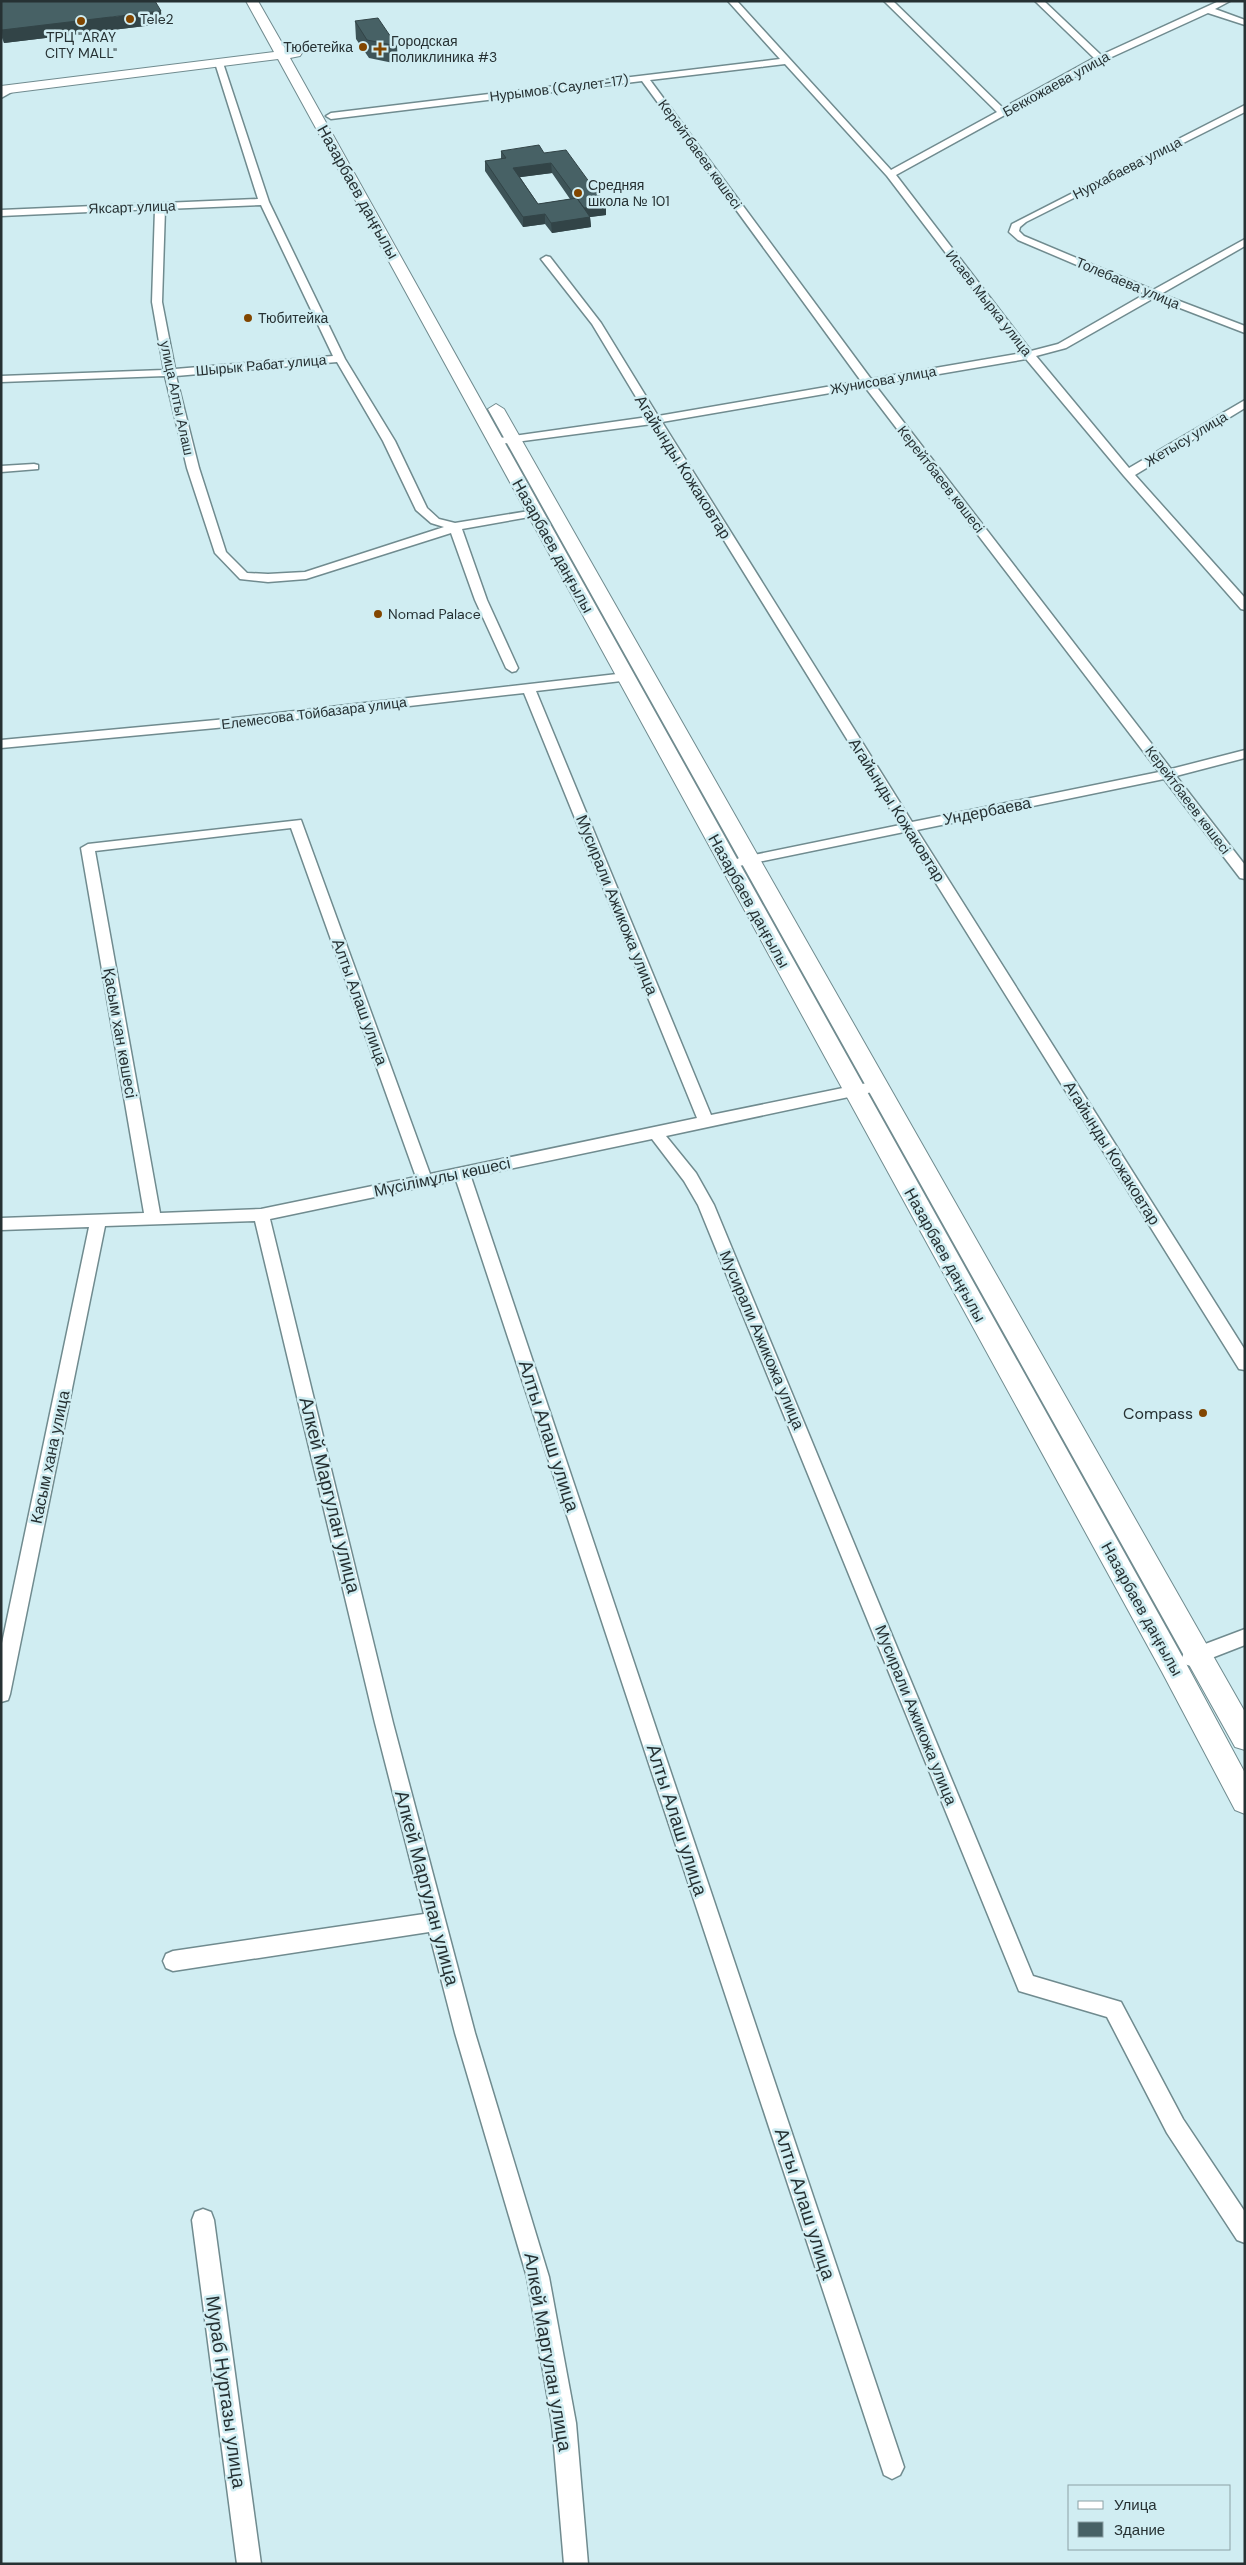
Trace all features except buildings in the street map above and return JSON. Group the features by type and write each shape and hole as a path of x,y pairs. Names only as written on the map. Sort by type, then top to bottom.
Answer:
{"main road":[{"name":"Назарбаев даңғылы","path":"252,1 331,116 504,440 535,513 1172,1664 1245,1801"},
{"name":"Назарбаев даңғылы","path":"266,1 289,54 504,440 750,860 1245,1738"},
{"path":"5,91 39,84 289,54"}],"street":[{"name":"Исаев Мырка улица","path":"732,1 890,174 1030,356 1128,474 1242,599"},
{"path":"888,1 1003,113"},
{"path":"1039,1 1100,59"},
{"name":"Беккожаева улица","path":"890,174 1100,59 1224,2"},
{"path":"1208,10 1245,22"},
{"name":"Нурымов (Саулет-17)","path":"331,116 787,62"},
{"path":"218,63 264,202 340,359 389,440 422,510 435,521 455,527 535,513"},
{"name":"Керейтбаеев көшесі","path":"644,78 868,383 1245,875"},
{"name":"Нурхабаева улица","path":"1014,232 1015,226 1023,220 1245,108"},
{"name":"Яксарт улица","path":"1,213 264,202"},
{"name":"улица Алты Алаш","path":"160,206 157,302 170,373 193,468 221,553 244,576 268,578 306,575 432,537 455,527"},
{"name":"Толебаева улица","path":"1014,232 1021,238 1153,294 1245,330"},
{"name":"Жунисова улица","path":"504,440 654,420 1030,356 1062,346 1245,242"},
{"name":"Агайынды Кожаковтар","path":"546,260 596,323 654,420 1245,1364"},
{"name":"Шырык Рабат улица","path":"1,379 170,373 340,359"},
{"name":"Жетысу улица","path":"1128,474 1245,403"},
{"path":"1,469 34,467"},
{"path":"455,527 481,600 512,668"},
{"name":"Елемесова Тойбазара улица","path":"1,744 216,724 626,677"},
{"name":"Мусирали Ажикожа улица","path":"528,688 706,1122"},
{"name":"Ундербаева","path":"729,864 1168,774 1245,754"},
{"path":"88,848 296,823"},
{"name":"Алты Алаш улица","path":"296,823 425,1181"},
{"name":"Қасым хан көшесі","path":"88,848 153,1218"},
{"name":"Мүсілімұлы көшесі","path":"1,1224 261,1215 877,1086"},
{"name":"Мусирали Ажикожа улица","path":"655,1132 690,1177 706,1205 1026,1984 1114,2009 1175,2126 1245,2232"},
{"name":"Алты Алаш улица","path":"462,1173 892,2467"},
{"name":"Алкей Маргулан улица","path":"261,1215 382,1713 436,1922 465,2033 538,2277 564,2423 576,2564"},
{"name":"Касым хана улица","path":"1,1694 98,1220"},
{"path":"1172,1664 1198,1656 1245,1637"},
{"path":"173,1961 436,1922"},
{"name":"Мураб Нуртазы улица","path":"203,2220 248,2564"}],"place":[{"name":"Tele2","path":"130,19"},
{"name":"ТРЦ \"ARAY CITY MALL\"","path":"81,21"},
{"name":"Тюбетейка","path":"363,47"},
{"name":"Городская поликлиника #3","path":"380,49"},
{"name":"Средняя школа № 101","path":"578,193"},
{"name":"Тюбитейка","path":"248,318"},
{"name":"Nomad Palace","path":"378,614"},
{"name":"Compass","path":"1203,1413"}]}
